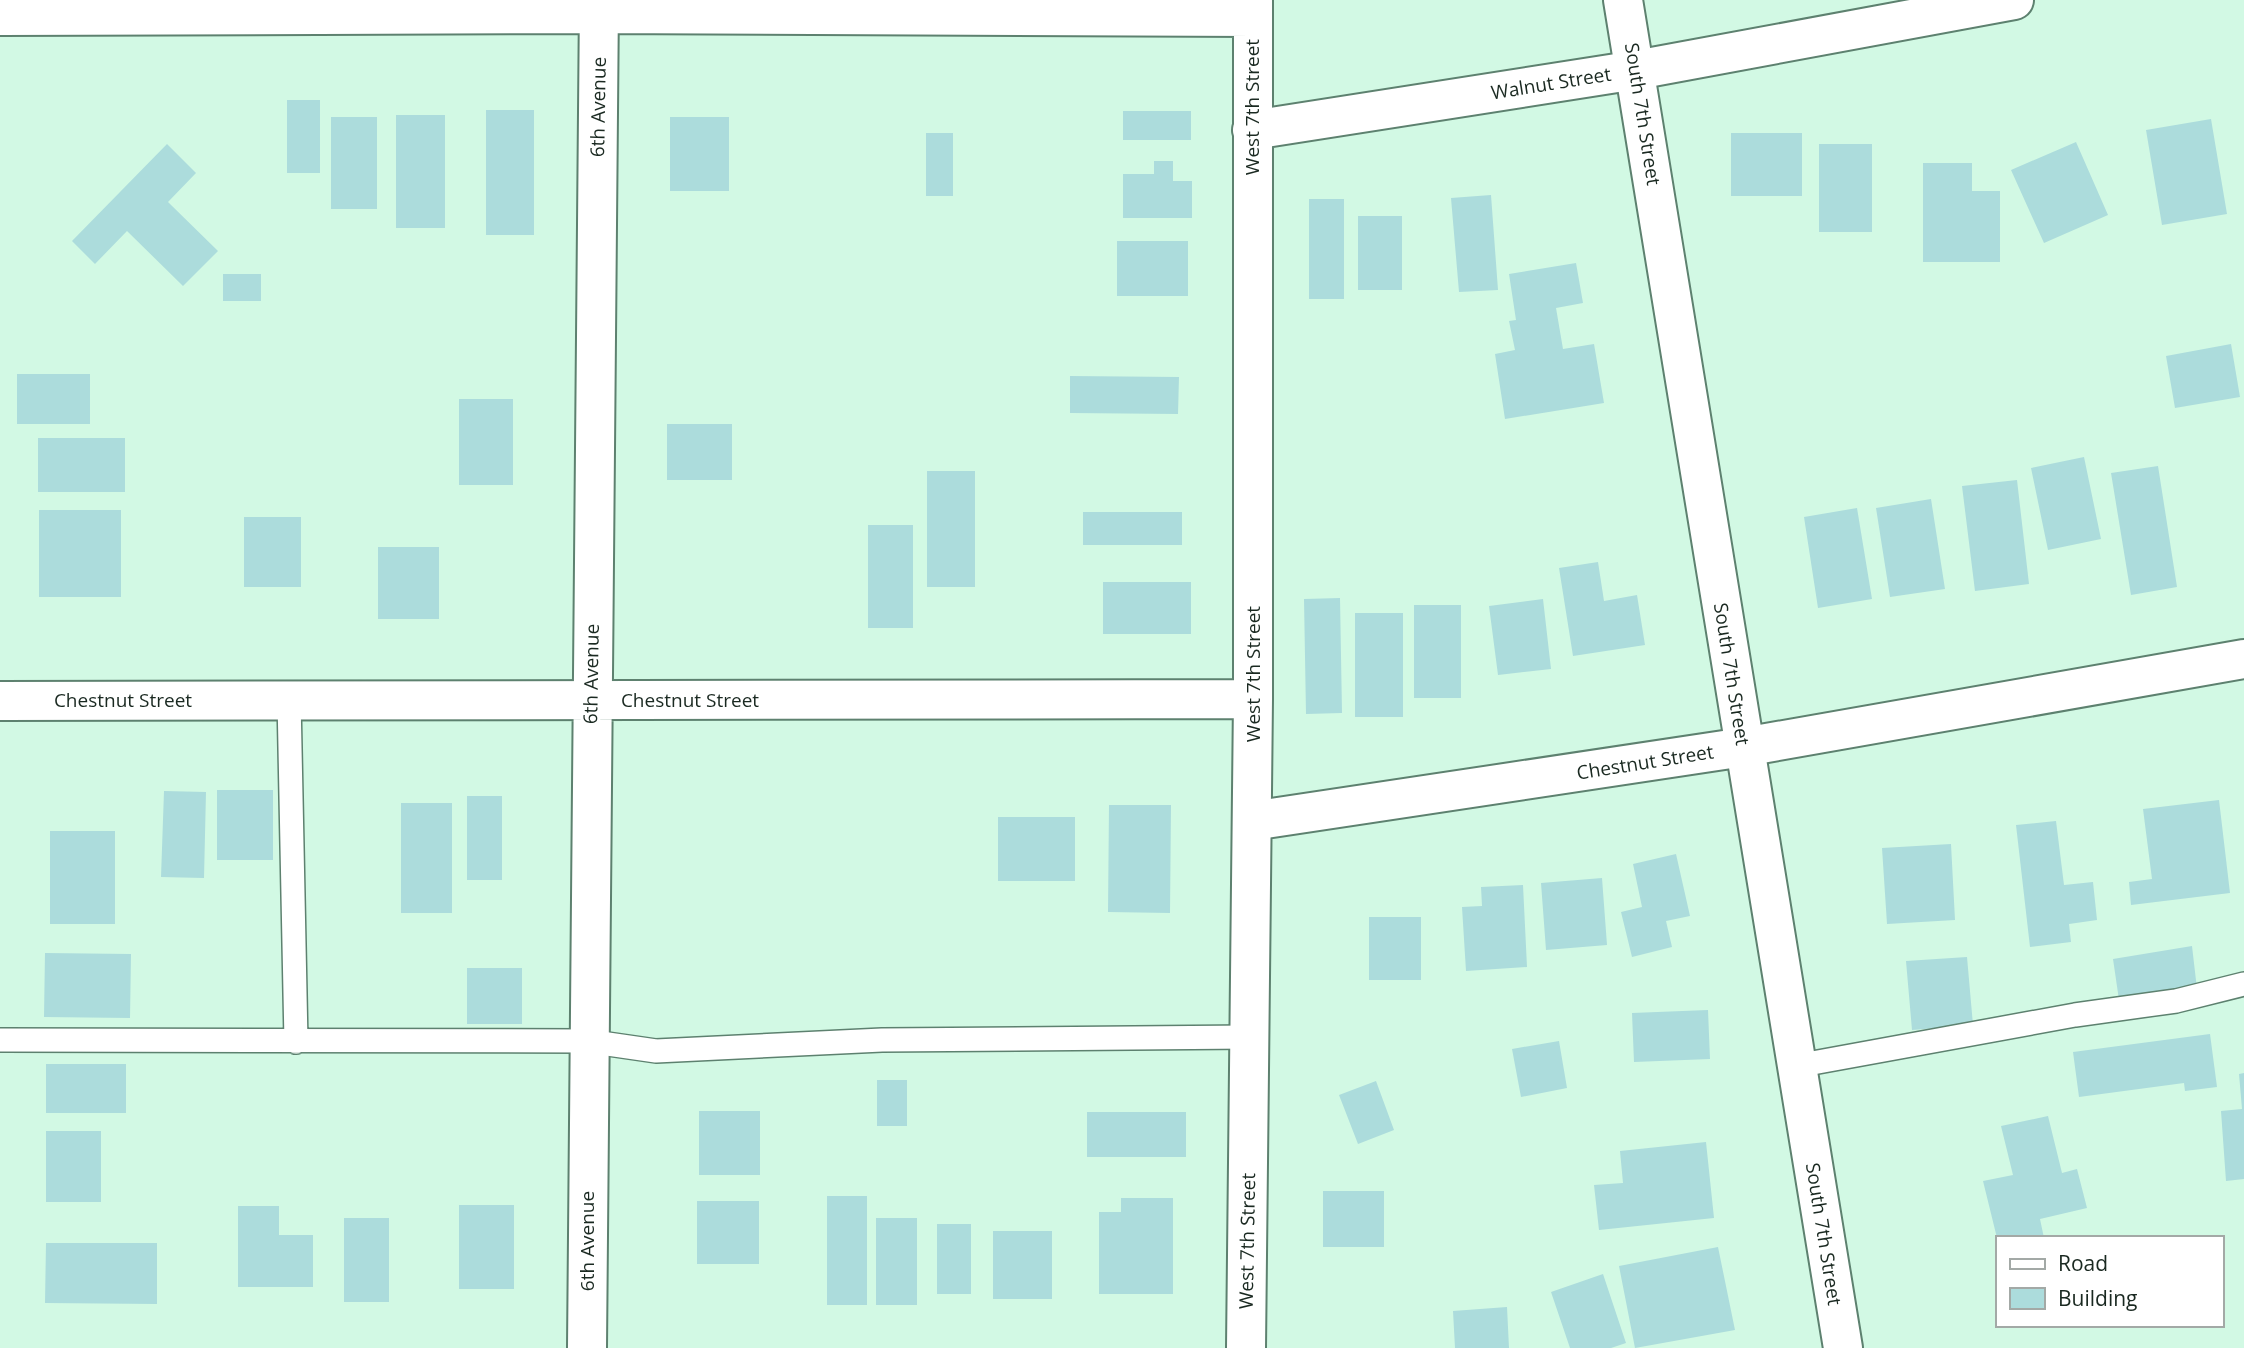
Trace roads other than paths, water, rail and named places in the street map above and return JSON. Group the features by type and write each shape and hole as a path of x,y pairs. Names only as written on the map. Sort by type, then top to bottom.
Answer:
{"street":[{"name":"South 7th Street","path":"1623,0 1843,1348"},
{"name":"Walnut Street","path":"1252,130 1636,70 2014,0"},
{"path":"0,16 599,7 1253,9"},
{"name":"6th Avenue","path":"587,1348 590,700 599,7"},
{"name":"West 7th Street","path":"1246,1348 1253,699 1253,9"},
{"name":"Chestnut Street","path":"1252,821 1744,747 2244,659"},
{"name":"Chestnut Street","path":"0,701 1253,699"}],"lane":[{"path":"289,699 296,1042"},
{"path":"1796,1066 2075,1016 2176,1001 2244,984"},
{"path":"0,1040 587,1041 656,1051 883,1040 1250,1037"}]}
